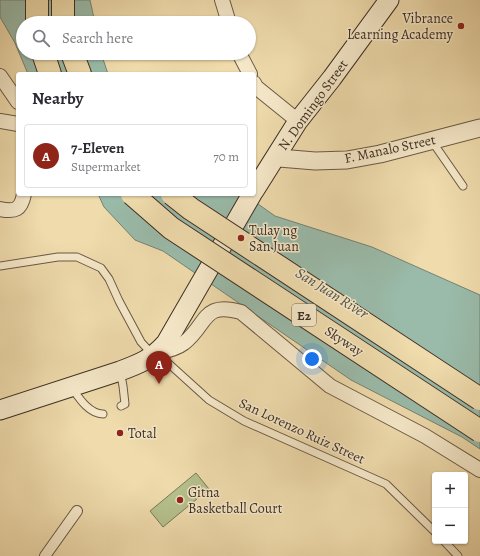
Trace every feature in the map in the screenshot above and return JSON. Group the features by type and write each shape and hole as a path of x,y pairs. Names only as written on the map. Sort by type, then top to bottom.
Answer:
{"highway":[{"path":"37,0 37,16"},
{"path":"63,0 63,16"},
{"path":"45,60 49,72"},
{"path":"75,60 79,72"},
{"name":"Skyway","path":"134,196 171,228 480,431"},
{"name":"Skyway","path":"175,196 191,209 480,399"}],"main road":[{"name":"N. Domingo Street","path":"256,188 298,121 332,78 389,0"},
{"path":"0,410 120,371 136,365 155,354 166,343 251,196"}],"street":[{"path":"222,0 226,16"},
{"path":"243,60 249,72"},
{"path":"0,76 16,99"},
{"path":"256,88 298,121"},
{"path":"0,121 16,124"},
{"name":"F. Manalo Street","path":"271,163 279,158 315,161 347,160 380,154 480,128"},
{"path":"0,209 18,209 21,205 23,196"},
{"path":"155,354 172,349 184,343 211,312 218,309 229,308 242,312 330,386 425,436 480,470"},
{"path":"45,556 77,511"}],"lane":[{"path":"434,140 436,147 463,186"},
{"name":"San Lorenzo Ruiz Street","path":"0,266 58,256 77,257 101,268 109,279 141,342 208,400 244,421 386,484 432,529"},
{"path":"120,371 125,400 125,404 121,406"},
{"path":"70,386 80,399 94,412 103,414"},
{"path":"447,544 458,556"}],"green space":[{"name":"Gitna Basketball Court","path":"196,473 209,489 163,527 150,511"}],"water":[{"path":"0,0 90,0 93,16 16,16 16,45 0,17"},
{"path":"22,60 103,60 107,72 27,72"},
{"name":"San Juan River","path":"99,196 247,196 275,216 372,247 480,295 480,449 462,437 351,380 163,251 135,240 104,207"}],"place":[{"name":"Vibrance Learning Academy","path":"461,26"},
{"name":"Tulay ng San Juan","path":"241,238"},
{"name":"7-Eleven","path":"159,384"},
{"name":"Total","path":"120,433"},
{"name":"Gitna Basketball Court","path":"180,500"}]}
